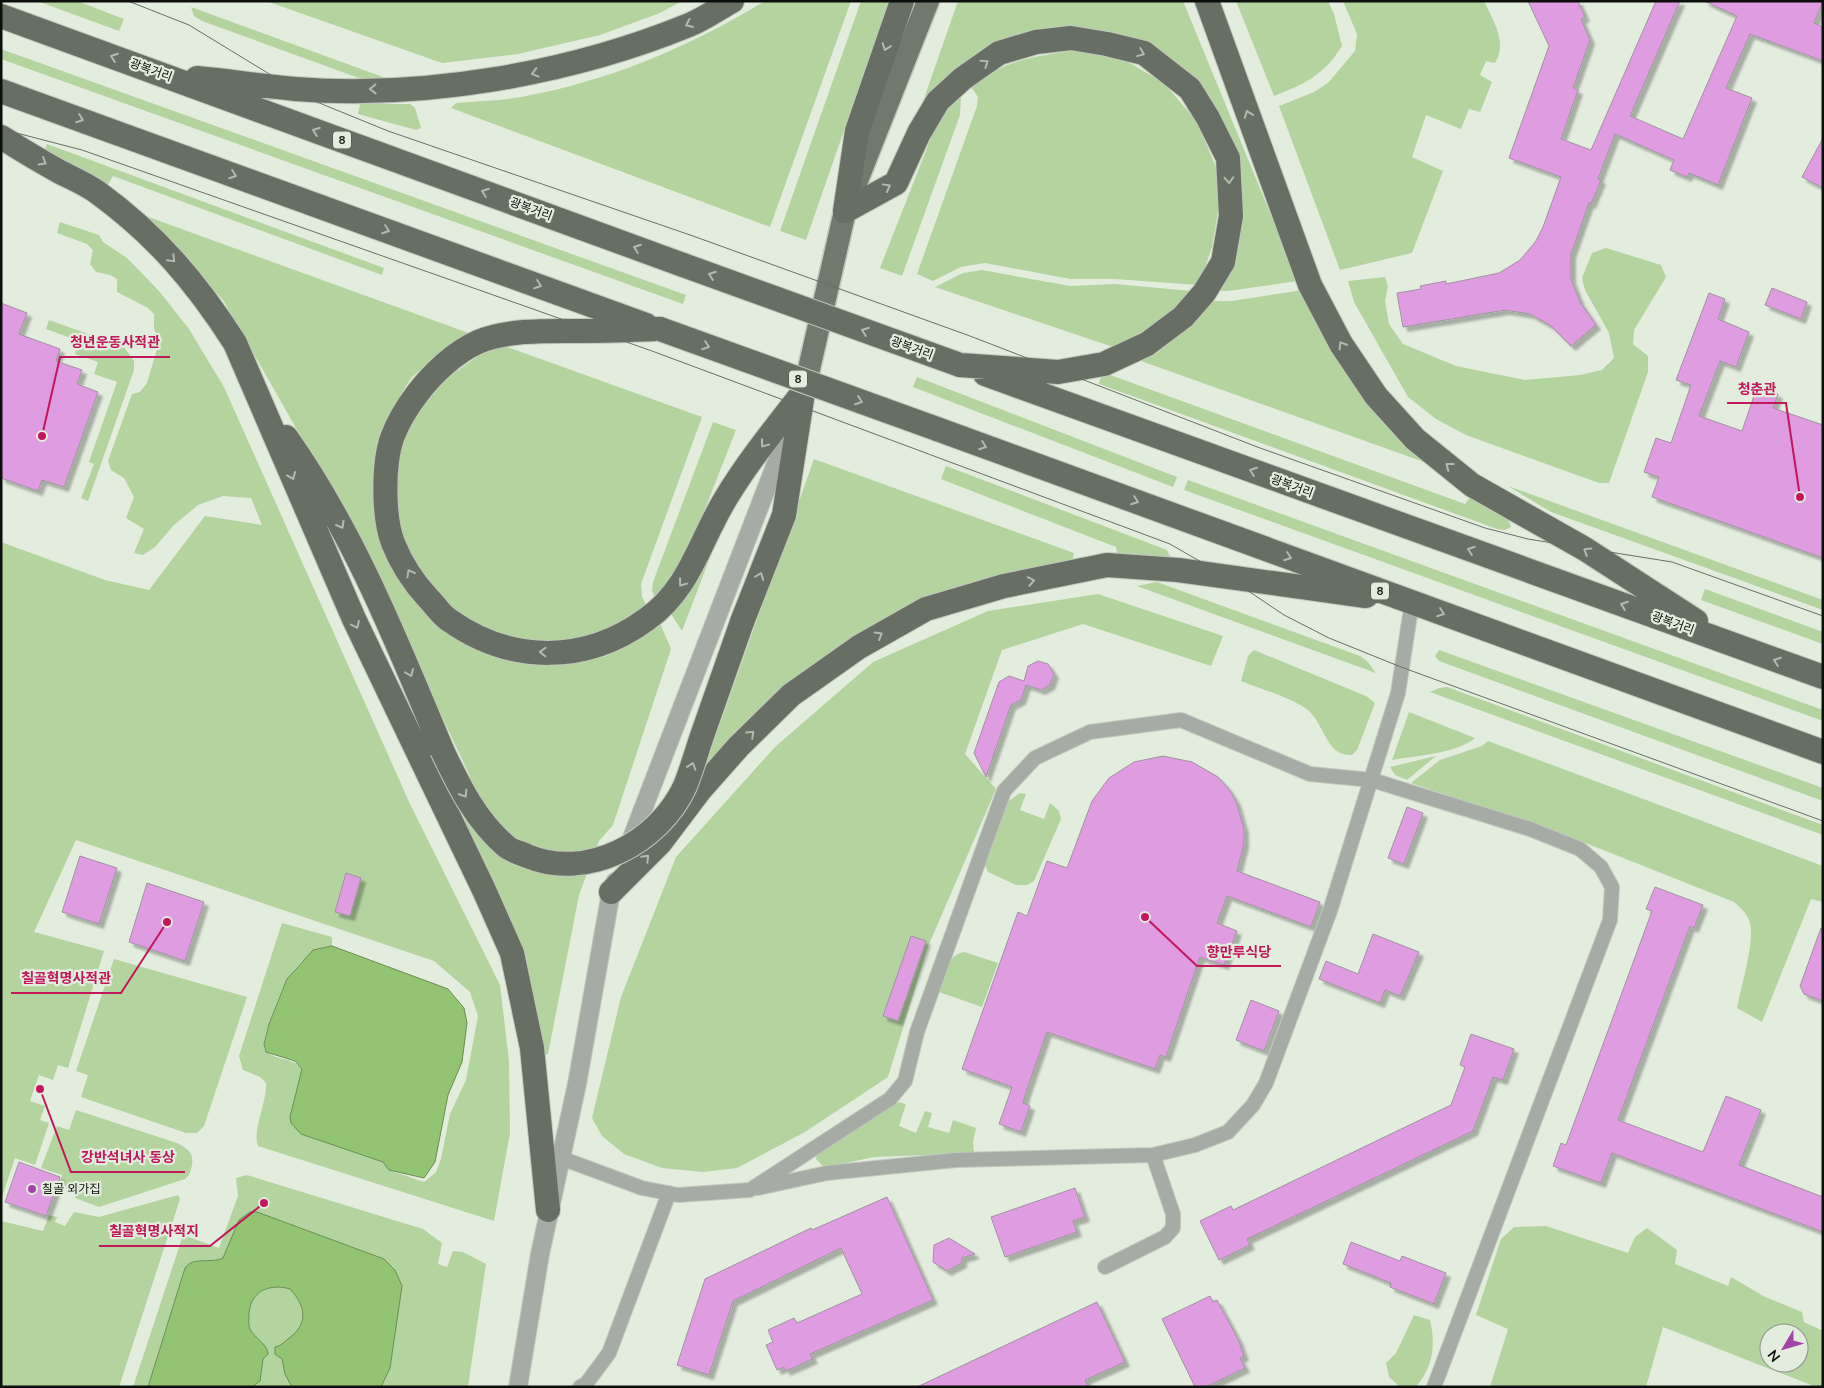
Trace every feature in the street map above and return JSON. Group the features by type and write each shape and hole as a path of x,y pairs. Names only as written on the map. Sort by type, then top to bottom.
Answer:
{"highway":[{"path":"160,74 295,89 325,90 427,87 526,75 605,54 690,24 732,1"},
{"path":"845,211 857,131 902,1"},
{"path":"1207,1 1310,284 1341,344 1376,396 1415,439 1472,485 1585,549 1731,644"},
{"name":"광복거리","path":"1,16 1823,677"},
{"path":"845,211 896,183 919,133 938,102 962,79 999,53 1036,42 1070,38 1107,44 1144,53 1190,89 1208,118 1228,158 1231,216 1223,262 1188,311 1147,344 1104,364 1058,372 960,365"},
{"name":"8","path":"1,91 1823,752"},
{"path":"1,137 40,161 96,191 142,228 179,265 208,301 235,343 354,619 484,890 512,953 532,1048 548,1210"},
{"path":"660,329 541,331 478,342 430,376 406,409 391,439 386,481 386,508 392,542 416,584 447,619 487,642 521,651 553,652 592,648 616,640 664,607 690,572 724,500 741,474 804,391"},
{"path":"258,396 308,468 346,534 380,601 442,750 459,786 481,822 508,848 542,862 575,865 610,856 640,840 665,816 684,787 742,622 784,515 804,391"},
{"path":"611,892 660,843 700,790 739,746 791,695 859,647 926,609 1004,586 1107,566 1178,570 1412,602"}],"main road":[{"path":"804,391 845,211 928,1"}],"street":[{"path":"518,1387 548,1210 561,1158 611,892 804,391"},
{"path":"561,1158 642,1188 678,1195 750,1190 827,1173 956,1160 1153,1155 1195,1144 1228,1132 1253,1105 1262,1091 1330,911 1398,693 1412,602"},
{"path":"750,1190 890,1099 905,1081 918,1032 1004,791 1035,758 1090,732 1182,720 1310,774 1372,780 1530,829 1580,849 1601,866 1612,887 1610,920 1434,1387"},
{"path":"1105,1267 1165,1237 1173,1228 1173,1214 1153,1155"},
{"path":"580,1387 586,1384 609,1352 669,1193"}],"shaded area":[{"path":"37,1 77,1 124,19 119,31"},
{"path":"266,1 682,1 660,13 600,35 518,54 442,63"},
{"path":"765,1 851,1 770,227 451,108 456,103 513,98 553,90 616,72 678,48 737,18"},
{"path":"861,1 889,1 806,240 780,231"},
{"path":"958,1 1183,1 1298,281 1216,291 1238,237 1197,85 1061,29 920,110"},
{"path":"1236,1 1328,1 1334,14 1342,46 1321,72 1305,82 1274,96"},
{"path":"1343,1 1484,1 1498,32 1500,48 1495,63 1486,61 1480,75 1492,82 1480,112 1469,109 1461,129 1426,115 1412,157 1443,171 1412,253 1340,270 1279,106 1314,92 1328,83 1355,51 1357,34"},
{"path":"191,7 394,81 370,82 202,21 194,16"},
{"path":"1,49 686,295 683,304 1,59"},
{"path":"1078,50 1121,58 1164,83 1197,122 1215,165 1220,200 1212,247 1200,283 1198,285 1115,279 1070,279 985,263 961,267 933,281 917,274 977,106 978,97 971,87 996,70 1022,60"},
{"path":"961,95 960,115 902,276 880,268 936,125 953,101"},
{"path":"360,104 410,104 415,108 421,128 416,130 358,114"},
{"path":"47,144 384,268 382,275 113,176 104,191 43,155"},
{"path":"143,215 474,335 430,361 411,378 395,404 381,435 409,590 556,662 604,657 660,623 671,649 613,825 599,841 579,895 548,1054 544,1055 463,824 470,776 353,528 223,300"},
{"path":"60,222 99,235 103,242 127,258 159,291 189,329 224,387 410,804 500,985 509,1061 510,1133 494,1221 258,1146 258,1124 266,1091 266,1083 260,1077 243,1070 239,1056 282,923 332,937 332,946 311,954 302,961 289,978 269,1023 264,1048 272,1055 293,1062 302,1069 301,1134 383,1162 389,1170 424,1182 436,1172 441,1159 450,1114 466,1080 478,1016 470,992 434,961 76,840 34,932 104,951 68,1068 58,1065 53,1080 39,1075 30,1101 45,1106 40,1120 49,1123 35,1165 15,1158 1,1200 1,542 105,580 149,590 205,516 262,525 251,498 223,496 198,505 174,525 155,547 143,555 134,553 144,529 126,518 134,497 124,478 111,470 108,461 132,394 140,392 147,383 159,342 154,328 154,314 148,308 117,292 117,279 110,275 96,272 90,264 93,250 87,244 57,233"},
{"path":"1606,248 1661,265 1666,277 1634,330 1633,344 1648,356 1648,372 1609,483 1599,483 1466,435 1436,419 1408,397 1354,302 1348,281 1385,277 1388,286 1385,301 1389,324 1403,344 1456,366 1525,380 1580,375 1602,370 1614,358 1609,333 1585,290 1582,278 1592,253"},
{"path":"982,270 1070,286 1115,284 1192,291 1156,323 1113,347 935,287 963,273"},
{"path":"1303,290 1401,440 1424,462 1141,361 1187,327 1209,301 1232,301"},
{"path":"49,320 124,347 134,361 134,370 88,501 81,498 94,464 89,462 117,382 94,374 98,362 75,354 79,341 46,329"},
{"path":"507,347 702,417 641,584 642,597 647,606 611,629 557,643 489,633 453,611 424,579 403,541 396,510 395,478 400,443 436,386 488,349"},
{"path":"1102,372 1465,504 1471,496 1508,519 1511,527 1505,530 1497,529 1099,384"},
{"path":"917,377 1177,477 1173,487 913,387"},
{"path":"713,422 736,430 685,560 655,598 652,591 653,582"},
{"path":"814,459 1074,553 1072,562 969,584 898,616 699,783"},
{"path":"946,466 1167,550 1170,557 1166,562 1118,559 1116,547 941,479"},
{"path":"1188,480 1823,710 1823,721 1184,490"},
{"path":"1508,486 1823,600 1823,610 1551,512"},
{"path":"727,513 682,631 669,611"},
{"path":"1157,582 1360,656 1367,661 1376,673 1137,586"},
{"path":"1705,589 1823,632 1823,644 1701,600"},
{"path":"1098,594 1223,636 1211,666 1083,624 1002,650 965,754 996,789 927,949 888,1077 805,1132 737,1168 703,1172 662,1168 624,1154 602,1136 592,1118 621,997 676,857 775,747 873,662 988,611"},
{"path":"1254,650 1366,696 1375,703 1357,750 1352,755 1337,751 1332,746 1314,717 1303,706 1241,681 1248,656"},
{"path":"1439,650 1823,788 1823,801 1439,661 1435,656"},
{"path":"1447,687 1823,825 1823,835 1430,692"},
{"path":"1409,712 1475,738 1468,743 1448,750 1392,760"},
{"path":"1488,741 1823,866 1823,902 1811,899 1762,1022 1737,1008 1751,941 1751,931 1747,916 1734,902 1573,838 1411,783 1440,760 1482,746"},
{"path":"1436,756 1407,780 1395,775 1390,767"},
{"path":"1020,793 1026,794 1020,810 1044,819 1050,803 1059,811 1061,819 1034,881 1027,885 1016,885 988,872 985,865 1006,803"},
{"path":"332,946 448,989 464,1008 467,1023 462,1062 448,1095 435,1162 424,1178 389,1170 383,1162 301,1134 291,1123 290,1117 302,1069 295,1061 266,1052 264,1044 269,1024 287,979 313,950"},
{"path":"964,952 998,963 982,1007 939,992 949,962 953,957"},
{"path":"114,959 247,997 204,1126 197,1133 186,1133 81,1097 88,1075 76,1071"},
{"path":"898,1102 906,1104 899,1126 916,1133 925,1111 932,1113 928,1127 949,1133 953,1120 976,1128 973,1142 974,1153 874,1157 832,1166 823,1166 816,1159 817,1153"},
{"path":"76,1110 177,1143 188,1150 192,1156 189,1174 185,1179 99,1207 75,1198 76,1193 59,1186 62,1175 41,1168 57,1126 69,1130"},
{"path":"247,1175 423,1229 442,1243 438,1264 447,1267 453,1251 463,1252 486,1264 468,1387 381,1387 390,1368 402,1286 395,1269 384,1259 257,1212 239,1220 223,1259 197,1261 188,1264 185,1268 148,1387 133,1387 183,1235 219,1248 238,1196 236,1178"},
{"path":"178,1195 180,1199 119,1387 1,1387 1,1221 43,1231 49,1215 57,1217 55,1222 65,1226 74,1212 99,1217"},
{"path":"250,1212 257,1212 384,1259 395,1270 402,1286 390,1368 381,1387 292,1387 285,1374 282,1359 275,1354 275,1347 295,1333 302,1321 302,1308 290,1289 275,1287 257,1294 250,1306 249,1327 265,1347 268,1354 263,1359 260,1381 252,1387 148,1387 185,1268 193,1262 223,1258 239,1220"},
{"path":"1546,1226 1628,1253 1635,1237 1647,1228 1677,1250 1675,1264 1728,1286 1731,1277 1765,1297 1802,1312 1804,1322 1806,1323 1759,1323 1759,1365 1663,1327 1646,1387 1490,1387 1508,1329 1476,1315 1501,1239 1514,1227"},
{"path":"279,1285 290,1288 299,1301 303,1315 300,1327 295,1333 282,1344 275,1347 282,1359 285,1374 292,1387 252,1387 260,1380 263,1359 268,1354 263,1344 250,1329 250,1308 258,1294"},
{"path":"1414,1315 1430,1320 1433,1338 1432,1355 1422,1379 1416,1387 1400,1387 1389,1377 1386,1363 1396,1353"},
{"path":"1809,1324 1823,1331 1823,1387 1816,1387 1780,1373 1809,1373"}],"building":[{"path":"1528,1 1578,1 1585,17 1581,19 1590,40 1573,88 1578,90 1561,139 1591,150 1656,1 1680,1 1630,116 1683,139 1737,16 1704,1 1823,1 1814,23 1823,27 1823,61 1750,34 1726,88 1752,98 1718,185 1689,173 1687,177 1670,170 1674,160 1615,134 1598,179 1601,180 1591,204 1589,203 1571,254 1571,279 1580,302 1596,325 1571,346 1551,326 1530,314 1505,310 1403,327 1397,293 1421,289 1420,286 1446,281 1446,284 1499,273 1520,260 1536,241 1543,227 1561,177 1509,158 1549,46"},
{"path":"1823,138 1823,188 1802,177"},
{"path":"1772,288 1807,302 1801,319 1765,305"},
{"path":"1709,293 1725,299 1718,319 1749,332 1736,367 1720,361 1699,416 1742,431 1757,387 1778,394 1773,408 1823,425 1823,558 1652,497 1659,477 1644,472 1656,438 1671,443 1691,385 1676,380"},
{"path":"1,303 27,313 19,334 60,349 56,361 82,370 77,384 98,392 64,487 42,480 38,491 1,478"},
{"path":"1038,661 1048,664 1054,674 1050,685 1041,690 1026,685 1021,700 1011,705 986,777 974,753 999,682 1009,676 1024,681 1028,666"},
{"path":"1163,756 1192,762 1218,777 1228,788 1236,801 1244,829 1244,844 1237,871 1320,902 1311,927 1227,896 1217,923 1237,931 1224,965 1200,957 1166,1057 1160,1055 1155,1069 1047,1032 1023,1103 1030,1106 1021,1132 999,1124 1012,1087 962,1069 1018,912 1027,916 1047,861 1067,868 1092,801 1109,778 1134,762"},
{"path":"1407,807 1423,813 1404,864 1388,858"},
{"path":"80,856 117,868 99,924 62,912"},
{"path":"346,873 361,878 350,916 335,912"},
{"path":"147,883 204,902 185,961 129,942"},
{"path":"1655,887 1703,905 1694,928 1690,926 1618,1120 1703,1152 1726,1096 1761,1110 1739,1165 1823,1197 1823,1232 1612,1153 1601,1183 1553,1166 1561,1143 1566,1145 1652,911 1646,909"},
{"path":"1821,928 1823,929 1823,1001 1804,994 1800,986"},
{"path":"1373,934 1419,952 1400,996 1385,990 1380,1003 1319,979 1326,961 1358,974"},
{"path":"911,936 926,941 898,1021 883,1016"},
{"path":"1251,1000 1279,1011 1264,1051 1236,1040"},
{"path":"1471,1034 1514,1049 1503,1080 1493,1077 1473,1131 1247,1239 1250,1245 1219,1260 1200,1221 1231,1206 1233,1210 1451,1105 1465,1067 1460,1065"},
{"name":"칠골 외가집","path":"19,1162 60,1177 46,1216 5,1202"},
{"path":"1075,1188 1085,1217 1073,1221 1077,1232 1005,1257 991,1217"},
{"path":"887,1197 933,1300 810,1354 813,1359 786,1371 784,1367 777,1370 766,1345 773,1342 768,1330 794,1318 797,1323 862,1294 841,1248 733,1301 709,1375 677,1365 705,1279 811,1228 812,1230"},
{"path":"949,1238 975,1254 962,1258 962,1263 947,1271 933,1262 934,1245"},
{"path":"1351,1242 1400,1261 1402,1256 1446,1273 1434,1304 1390,1287 1391,1283 1343,1264"},
{"path":"1210,1296 1213,1302 1217,1300 1238,1339 1244,1356 1240,1358 1245,1368 1206,1387 1195,1387 1162,1319"},
{"path":"1097,1302 1125,1362 1085,1380 1088,1387 917,1387"}],"tram line":[{"path":"128,1 189,25 312,100 388,131 693,236 970,336 1260,448 1485,528 1528,539 1672,562 1823,616"},
{"path":"1,129 82,150 652,351 1170,544 1229,578 1284,615 1329,638 1401,667 1823,821"}],"place":[{"name":"청년운동사적관","path":"42,436"},
{"name":"청춘관","path":"1800,497"},
{"name":"향만루식당","path":"1145,917"},
{"name":"칠골혁명사적관","path":"167,922"},
{"name":"강반석녀사 동상","path":"40,1089"},
{"name":"칠골 외가집","path":"32,1189"},
{"name":"칠골혁명사적지","path":"264,1203"}]}
